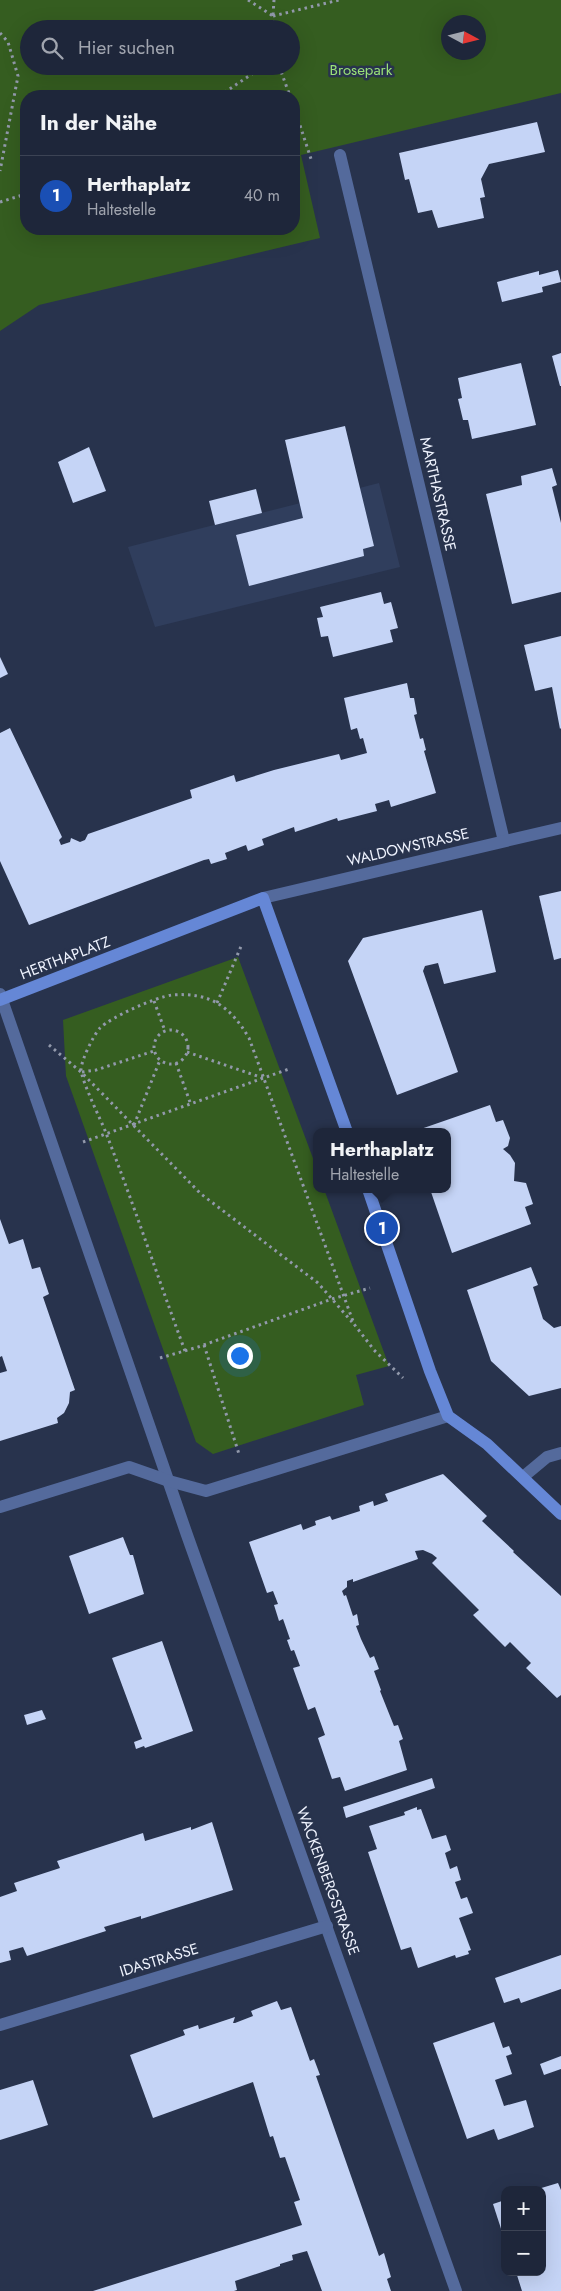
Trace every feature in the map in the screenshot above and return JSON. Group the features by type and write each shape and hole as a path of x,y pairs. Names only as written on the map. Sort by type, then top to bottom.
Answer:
{"street":[{"name":"MARTHASTRASSE","path":"340,155 504,841"},
{"name":"WALDOWSTRASSE","path":"263,898 561,828"},
{"name":"HERTHAPLATZ","path":"169,1481 1,998 263,898"},
{"path":"263,898 346,1128"},
{"path":"369,1193 430,1371 448,1416 487,1444 561,1514"},
{"path":"0,1507 129,1467 206,1491 448,1416"},
{"path":"523,1477 547,1457 561,1453"},
{"name":"WACKENBERGSTRASSE","path":"169,1481 456,2291"},
{"name":"IDASTRASSE","path":"0,2025 326,1926"}],"path":[{"path":"248,0 273,16 339,0"},
{"path":"273,20 274,0"},
{"path":"0,33 8,42 18,76 0,171"},
{"path":"228,90 250,75"},
{"path":"283,75 288,90"},
{"path":"300,125 312,162"},
{"path":"0,202 20,196"},
{"path":"217,1003 242,944"},
{"path":"185,1351 106,1134 81,1072 83,1058 100,1028 127,1010 169,996 191,995 217,1003 226,1008 240,1023 249,1038 354,1324"},
{"path":"154,1001 165,1031"},
{"path":"173,1030 183,1035 187,1040 187,1052 181,1061 176,1064 160,1060 154,1051 155,1040 165,1031 173,1030"},
{"path":"49,1045 81,1072 201,1194 318,1282 374,1350 403,1378"},
{"path":"81,1072 96,1070 154,1051"},
{"path":"187,1052 264,1078"},
{"path":"133,1126 160,1060"},
{"path":"176,1064 191,1104"},
{"path":"84,1142 289,1069"},
{"path":"160,1358 204,1345 332,1299 370,1288"},
{"path":"204,1345 239,1454"}],"shaded area":[{"path":"379,483 400,567 155,627 128,547"}],"green space":[{"name":"Brosepark","path":"0,0 561,0 561,93 301,155 320,238 39,305 0,331"},
{"path":"238,957 313,1158 313,1193 325,1193 389,1366 356,1375 364,1405 213,1454 196,1442 66,1076 63,1020"}],"building":[{"path":"537,122 545,152 489,164 481,179 485,197 480,198 484,218 438,228 432,210 418,213 409,179 405,180 399,153"},
{"path":"558,270 561,282 542,287 543,292 502,302 497,282 539,271 539,275"},
{"path":"561,353 561,386 560,386 552,356"},
{"path":"521,363 536,425 472,439 468,420 463,420 458,399 462,398 458,378"},
{"path":"345,426 374,546 363,549 364,556 249,586 236,535 303,518 285,440"},
{"path":"89,447 106,491 73,503 58,462"},
{"path":"552,468 557,485 552,487 561,523 561,592 512,604 486,494 522,485 521,476"},
{"path":"256,489 262,513 215,525 209,501"},
{"path":"381,592 384,604 391,602 398,628 390,630 393,642 333,657 328,636 321,637 317,618 323,617 320,607"},
{"path":"561,636 560,729 552,687 535,691 524,645"},
{"path":"0,657 8,674 0,678"},
{"path":"407,683 410,698 414,698 417,714 414,715 420,739 423,738 426,750 424,751 436,793 391,807 389,800 375,804 377,811 338,821 337,818 295,832 294,827 262,839 264,845 248,851 246,845 225,853 227,859 211,864 209,859 204,860 29,925 0,861 0,733 10,728 62,837 59,840 61,845 70,842 71,838 80,842 85,840 88,834 192,798 190,790 234,775 236,782 274,770 339,754 341,760 367,753 363,738 360,739 357,728 351,730 344,698"},
{"path":"561,891 561,958 554,960 539,896"},
{"path":"482,910 496,972 444,984 438,963 425,966 423,971 458,1072 397,1095 348,961 363,938"},
{"path":"490,1105 496,1122 503,1120 510,1138 508,1146 503,1149 515,1163 514,1181 526,1183 533,1204 525,1207 531,1224 452,1253 431,1193 451,1193 451,1128 424,1128"},
{"path":"0,1219 9,1244 23,1239 32,1269 40,1267 49,1294 43,1297 75,1390 70,1392 69,1403 64,1413 57,1418 58,1423 0,1441 0,1373 7,1371 2,1356 0,1357"},
{"path":"531,1267 538,1285 533,1287 543,1319 554,1328 561,1326 561,1388 529,1396 491,1361 467,1290"},
{"path":"443,1474 487,1516 482,1521 561,1596 561,1695 557,1698 526,1668 531,1663 510,1642 505,1647 473,1615 479,1610 432,1563 437,1558 432,1554 423,1550 415,1551 418,1559 353,1582 353,1579 347,1581 347,1587 342,1591 344,1596 346,1595 353,1616 357,1614 359,1625 356,1626 361,1639 370,1658 374,1656 379,1669 374,1671 394,1726 398,1725 403,1739 399,1741 407,1770 345,1791 340,1777 332,1779 318,1738 325,1735 315,1707 308,1710 293,1668 300,1666 294,1650 291,1651 287,1640 290,1639 283,1619 279,1621 274,1605 278,1604 273,1591 267,1593 249,1542 301,1524 303,1530 316,1525 315,1521 330,1516 332,1520 360,1511 359,1506 373,1501 374,1506 388,1501 385,1494"},
{"path":"123,1537 130,1555 133,1555 144,1594 89,1614 69,1556"},
{"path":"162,1641 193,1731 145,1748 144,1746 136,1749 134,1742 142,1739 112,1658"},
{"path":"42,1710 46,1719 27,1725 24,1715"},
{"path":"432,1778 435,1788 346,1818 343,1807"},
{"path":"417,1807 417,1810 421,1809 432,1839 446,1835 451,1850 445,1853 450,1869 457,1866 461,1880 455,1882 461,1899 467,1897 473,1913 459,1918 471,1950 468,1951 469,1954 456,1958 455,1955 418,1968 411,1947 401,1950 368,1852 377,1849 369,1826 405,1815 404,1812"},
{"path":"212,1822 233,1890 141,1919 141,1916 104,1927 106,1931 27,1956 23,1947 9,1951 11,1960 0,1963 0,1897 17,1891 14,1883 60,1868 57,1861 143,1833 145,1841 191,1827 191,1830"},
{"path":"561,1955 561,1989 521,2003 519,1998 504,2003 495,1978"},
{"path":"277,2001 281,2010 291,2007 310,2061 314,2059 320,2075 316,2076 379,2256 384,2253 391,2277 387,2279 391,2291 322,2291 307,2251 292,2255 293,2260 280,2264 280,2266 235,2281 237,2290 234,2291 93,2291 302,2225 294,2202 300,2200 285,2157 280,2158 273,2136 270,2137 253,2082 153,2118 130,2055 185,2035 183,2030 198,2025 199,2029 235,2017 233,2023 235,2023 253,2016 251,2011"},
{"path":"494,2022 503,2048 509,2046 512,2054 506,2056 512,2074 495,2080 504,2106 526,2100 534,2127 498,2140 494,2129 467,2139 433,2043"},
{"path":"561,2056 561,2069 544,2075 540,2064"},
{"path":"33,2080 48,2125 0,2140 0,2090"},
{"path":"558,2183 561,2190 561,2291 522,2291 517,2276 546,2276 546,2187"},
{"path":"501,2201 501,2229 493,2204"}],"place":[{"name":"Herthaplatz","path":"382,1228"}]}
